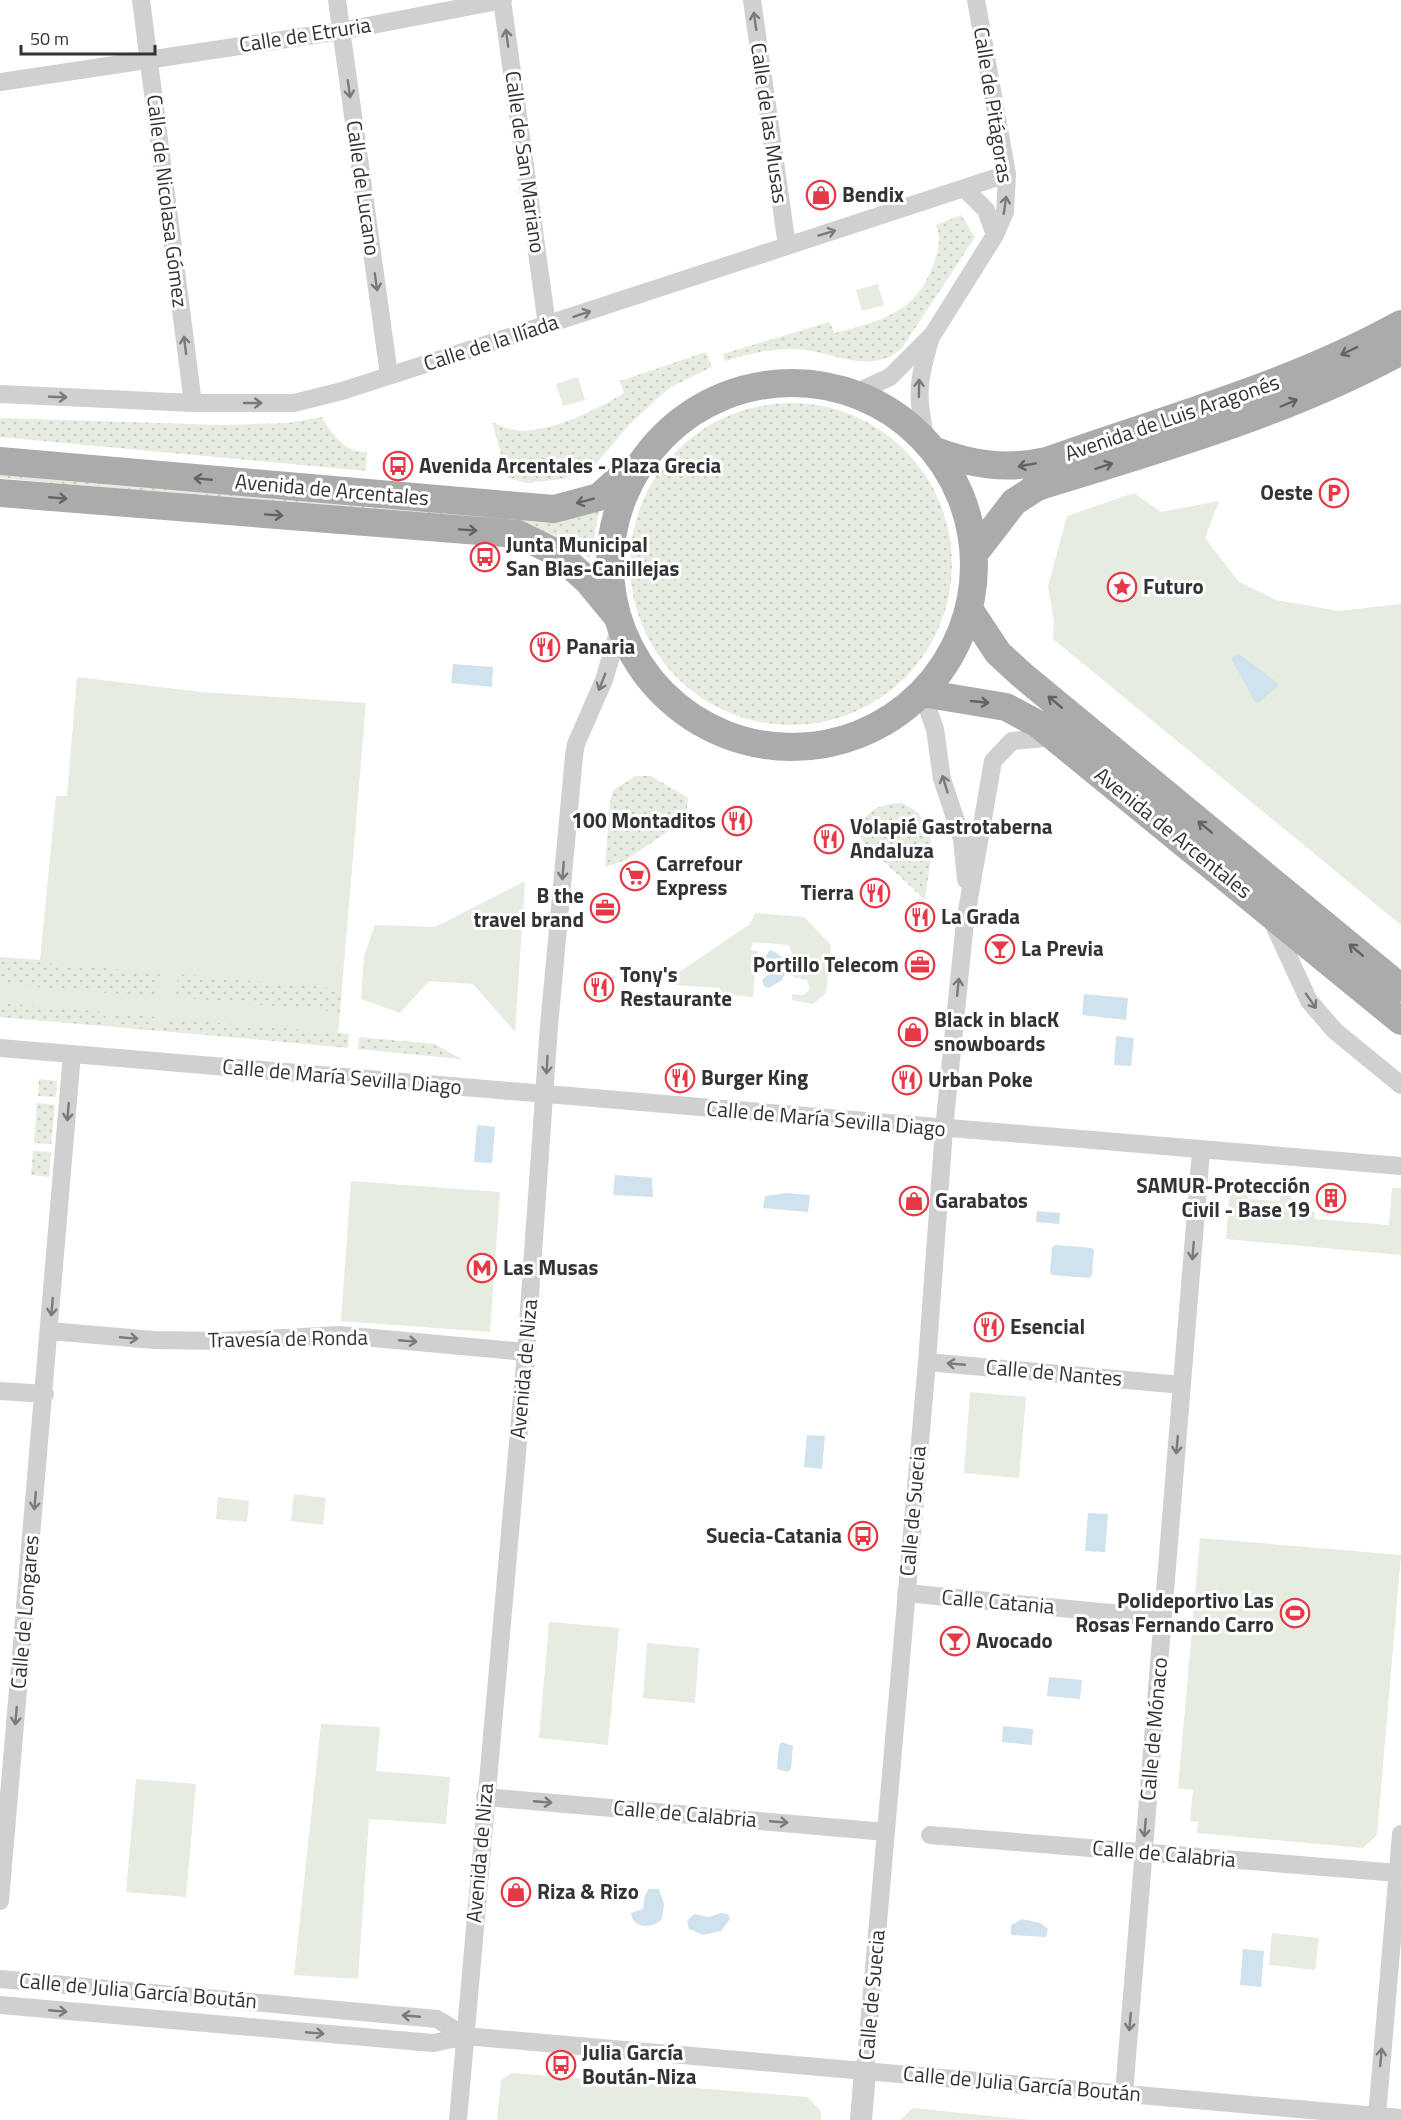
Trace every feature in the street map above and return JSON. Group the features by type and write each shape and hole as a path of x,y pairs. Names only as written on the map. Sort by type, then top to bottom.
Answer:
{"main road":[{"name":"Avenida de Luis Aragonés","path":"930,447 960,460 996,466 1018,467 1047,461 1254,392 1322,364 1401,324"},
{"name":"Avenida de Luis Aragonés","path":"974,554 1014,502 1037,487 1263,414 1333,385 1401,351"},
{"path":"789,383 822,386 853,394 895,415 930,447 947,468 966,509 974,554 969,609 951,654 922,693 878,725 846,739 806,746 777,746 748,741 718,731 692,717 666,697 633,655 618,621 609,561 612,532 631,478 647,454 669,430 693,412 737,391 789,383"},
{"name":"Avenida de Arcentales","path":"0,460 554,509 599,497 647,454"},
{"name":"Avenida de Arcentales","path":"0,493 518,534 557,553 588,581 618,621"},
{"name":"Avenida de Arcentales","path":"969,609 998,653 1022,675 1401,988"},
{"name":"Avenida de Arcentales","path":"922,693 1006,707 1055,737 1401,1021"}],"street":[{"name":"Calle de Nicolasa Gómez","path":"141,0 193,403"},
{"name":"Calle de Lucano","path":"337,0 389,375"},
{"name":"Calle de Etruria","path":"0,82 342,31 502,0"},
{"name":"Calle de San Mariano","path":"502,0 547,325"},
{"name":"Calle de las Musas","path":"752,0 787,246"},
{"name":"Calle de Pitágoras","path":"853,394 890,377 933,334 995,235 1005,212 1007,174 976,0"},
{"name":"Calle de la Ilíada","path":"0,394 193,403 294,403 547,325 966,190 1007,174"},
{"path":"966,190 986,210 995,235"},
{"name":"Calle de Pitágoras","path":"930,447 919,407 919,376 933,334"},
{"name":"Avenida de Niza","path":"458,2120 526,1352 549,1026 576,744 604,680 618,621"},
{"name":"Calle de Suecia","path":"922,693 935,729 942,779 962,839 969,903"},
{"name":"Calle de Suecia","path":"861,2120 927,1362 944,1129 969,903 993,761 1012,741 1055,737"},
{"path":"1267,911 1309,1001 1335,1031 1401,1085"},
{"name":"Calle de María Sevilla Diago","path":"0,1048 1201,1151 1401,1166"},
{"name":"Calle de Longares","path":"0,1901 45,1394 72,1054"},
{"name":"Calle de Mónaco","path":"1124,2093 1201,1151"},
{"name":"Travesía de Ronda","path":"50,1331 154,1340 223,1341 340,1335 526,1352"},
{"name":"Calle de Nantes","path":"927,1362 1182,1384"},
{"path":"0,1391 45,1394"},
{"name":"Calle Catania","path":"906,1593 1162,1618"},
{"name":"Calle de Calabria","path":"485,1797 885,1832"},
{"path":"1377,2115 1401,1834"},
{"name":"Calle de Calabria","path":"930,1835 1398,1873"},
{"name":"Calle de Julia García Boután","path":"0,1979 437,2019 465,2036"},
{"name":"Calle de Julia García Boután","path":"273,2029 275,2004"},
{"name":"Calle de Julia García Boután","path":"0,2005 434,2043 465,2036 1401,2118"}],"shaded area":[{"path":"961,215 975,237 902,348 890,356 877,361 864,361 809,350 777,349 725,361 723,354 829,322 835,333 894,313 916,295 933,266 939,241 936,225"},
{"path":"878,284 884,305 862,311 856,290"},
{"path":"706,352 712,367 671,387 661,395 629,425 595,465 563,479 526,483 508,478 492,422 505,428 527,431 556,425 600,407 624,393 620,381"},
{"path":"578,377 585,400 563,406 556,384"},
{"path":"791,403 838,410 867,422 905,450 933,488 945,517 952,564 945,611 933,640 905,678 867,706 838,718 791,725 744,718 715,706 677,678 649,640 637,611 630,564 637,517 649,488 677,450 715,422 744,410"},
{"path":"322,417 330,430 346,446 367,452 366,471 0,437 0,418 221,425 288,423"},
{"path":"0,474 599,511 590,559 556,536 531,526 0,478"},
{"path":"1134,493 1161,512 1219,501 1205,538 1239,582 1276,600 1339,611 1401,604 1401,925 1053,639 1054,622 1048,586 1067,516"},
{"path":"77,677 201,692 366,703 337,1046 0,1017 0,957 40,960 56,796 67,796"},
{"path":"636,776 651,776 688,798 686,819 626,860 605,867 610,801 613,790"},
{"path":"901,803 915,810 924,820 929,831 931,857 925,900 862,841 863,824 871,812 877,808"},
{"path":"525,881 515,1032 473,984 429,981 400,1013 361,999 364,956 375,925 435,927"},
{"path":"755,913 804,917 831,945 826,993 813,1004 792,1000 792,994 803,995 810,989 807,980 793,977 794,959 789,945 753,942 751,950 758,951 757,962 752,963 750,967 755,973 753,997 720,994 720,988 674,985 675,975 750,924"},
{"path":"0,959 160,973 157,997 0,984"},
{"path":"178,974 342,989 340,1012 176,997"},
{"path":"0,1003 106,1012 105,1026 0,1017"},
{"path":"115,1013 158,1017 157,1031 113,1026"},
{"path":"165,1018 349,1034 348,1048 163,1031"},
{"path":"359,1037 435,1044 461,1059 358,1049"},
{"path":"39,1079 57,1081 56,1097 38,1096"},
{"path":"37,1103 55,1105 51,1144 34,1143"},
{"path":"33,1151 51,1152 49,1177 31,1175"},
{"path":"1246,1176 1248,1199 1280,1201 1282,1179 1292,1180 1290,1210 1315,1212 1315,1219 1389,1225 1392,1188 1401,1188 1401,1255 1226,1239 1230,1188"},
{"path":"351,1181 500,1192 490,1332 341,1321"},
{"path":"970,1392 1026,1397 1019,1478 964,1473"},
{"path":"294,1494 326,1498 323,1525 291,1521"},
{"path":"218,1497 249,1501 247,1522 216,1519"},
{"path":"1200,1538 1401,1555 1377,1835 1363,1848 1197,1833 1198,1822 1190,1821 1193,1790 1178,1788"},
{"path":"549,1622 619,1628 608,1745 539,1738"},
{"path":"647,1643 699,1648 695,1703 643,1698"},
{"path":"321,1724 380,1727 376,1771 450,1777 446,1824 369,1819 358,1979 294,1975"},
{"path":"136,1779 196,1784 186,1897 126,1892"},
{"path":"1272,1933 1319,1938 1315,1970 1269,1965"},
{"path":"512,2073 807,2097 821,2111 821,2120 497,2120 501,2080"},
{"path":"913,2108 1031,2120 900,2120"}],"water":[{"path":"1239,654 1278,683 1277,687 1258,703 1255,702 1232,660 1233,655"},
{"path":"453,664 493,667 492,687 451,683"},
{"path":"770,950 782,958 785,970 782,980 769,988 764,986 762,980 770,973 770,965 764,958"},
{"path":"1084,994 1128,998 1126,1020 1082,1015"},
{"path":"1116,1036 1134,1038 1131,1066 1114,1065"},
{"path":"477,1125 495,1127 492,1163 474,1162"},
{"path":"615,1175 652,1178 653,1197 613,1195"},
{"path":"787,1193 810,1195 808,1212 763,1208 765,1196"},
{"path":"1037,1211 1060,1213 1059,1224 1036,1222"},
{"path":"1055,1245 1092,1248 1094,1250 1092,1275 1089,1278 1052,1275 1050,1272 1052,1247"},
{"path":"807,1435 825,1436 822,1469 804,1467"},
{"path":"1088,1513 1108,1514 1105,1552 1085,1551"},
{"path":"1049,1677 1082,1680 1080,1699 1047,1696"},
{"path":"1003,1726 1033,1729 1032,1745 1002,1742"},
{"path":"782,1742 793,1746 791,1769 788,1772 777,1769 779,1745"},
{"path":"649,1889 659,1889 664,1904 662,1919 654,1925 643,1926 635,1922 631,1913 643,1909 645,1895"},
{"path":"721,1913 728,1914 730,1919 721,1931 703,1935 689,1929 687,1921 694,1914 709,1917"},
{"path":"1022,1919 1040,1923 1048,1929 1046,1937 1011,1935 1011,1925"},
{"path":"1243,1949 1264,1951 1261,1987 1240,1985"}],"place":[{"name":"Bendix","path":"821,195"},
{"name":"Avenida Arcentales - Plaza Grecia","path":"398,466"},
{"name":"Oeste","path":"1334,493"},
{"name":"Junta Municipal San Blas-Canillejas","path":"485,557"},
{"name":"Futuro","path":"1122,587"},
{"name":"Panaria","path":"545,647"},
{"name":"100 Montaditos","path":"737,821"},
{"name":"Volapié Gastrotaberna Andaluza","path":"829,839"},
{"name":"Carrefour Express","path":"635,876"},
{"name":"Tierra","path":"875,893"},
{"name":"B the travel brand","path":"605,908"},
{"name":"La Grada","path":"920,917"},
{"name":"La Previa","path":"1000,949"},
{"name":"Portillo Telecom","path":"920,965"},
{"name":"Tony's Restaurante","path":"599,987"},
{"name":"Black in blacK snowboards","path":"913,1032"},
{"name":"Burger King","path":"680,1078"},
{"name":"Urban Poke","path":"907,1080"},
{"name":"SAMUR-Protección Civil - Base 19","path":"1331,1198"},
{"name":"Garabatos","path":"914,1201"},
{"name":"Las Musas","path":"482,1268"},
{"name":"Esencial","path":"989,1327"},
{"name":"Suecia-Catania","path":"863,1536"},
{"name":"Polideportivo Las Rosas Fernando Carro","path":"1295,1613"},
{"name":"Avocado","path":"955,1641"},
{"name":"Riza & Rizo","path":"516,1892"},
{"name":"Julia García Boután-Niza","path":"561,2065"}]}
